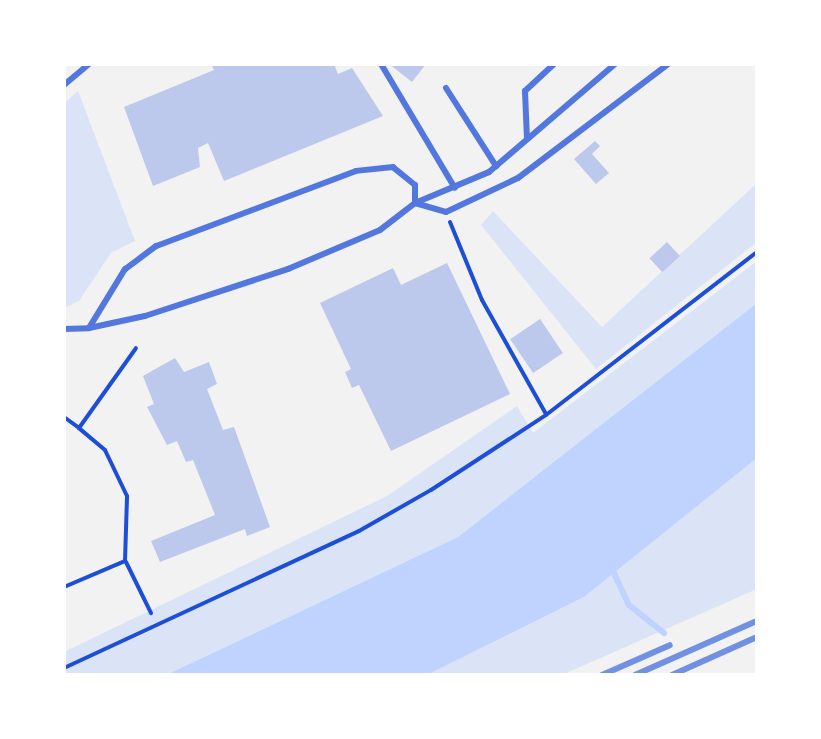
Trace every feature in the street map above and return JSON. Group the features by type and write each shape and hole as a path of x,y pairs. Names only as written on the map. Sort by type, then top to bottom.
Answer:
{"lane":[{"path":"64,85 89,64"},
{"path":"381,64 455,188"},
{"path":"527,139 525,91 554,64"},
{"path":"64,329 89,328 288,269 380,230 415,203 455,188 496,166 615,64"},
{"path":"415,203 446,212 518,178 668,64"},
{"path":"446,88 496,166"},
{"path":"89,328 125,269 156,246 356,171 393,167 415,185 415,203"}],"path":[{"path":"446,212 482,300 546,415"},
{"path":"64,668 359,531 546,415 757,252"},
{"path":"79,428 136,348"},
{"path":"64,417 105,450 127,496 125,561 151,613"},
{"path":"64,587 125,561"}],"shaded area":[{"path":"78,91 135,241 111,253 79,301 64,308 64,103"},
{"path":"757,183 757,242 596,369 481,225 493,211 602,327"},
{"path":"757,261 757,303 458,537 166,675 64,675 64,652 387,496 517,406 533,433"},
{"path":"757,458 757,589 562,675 427,675 584,597"}],"water":[{"path":"757,303 757,458 584,597 427,675 166,675 458,537"}],"building":[{"path":"211,64 334,64 338,74 352,68 383,116 224,181 208,143 198,148 200,167 153,186 124,107 214,70"},
{"path":"389,64 426,64 412,82"},
{"path":"595,141 600,146 592,154 609,173 596,184 574,159"},
{"path":"667,242 680,256 662,272 649,258"},
{"path":"447,263 510,394 391,451 359,385 352,388 345,372 351,369 320,303 393,268 401,285"},
{"path":"540,319 563,353 533,373 510,339"},
{"path":"175,358 184,372 209,362 217,384 207,389 223,430 234,427 270,527 247,536 245,529 160,562 151,541 215,515 193,460 186,462 177,441 167,445 147,407 154,404 143,376"}],"waterway":[{"path":"611,567 629,605 664,633"}],"railway":[{"path":"635,675 757,621"},
{"path":"672,675 757,637"},
{"path":"602,675 670,645"}]}
